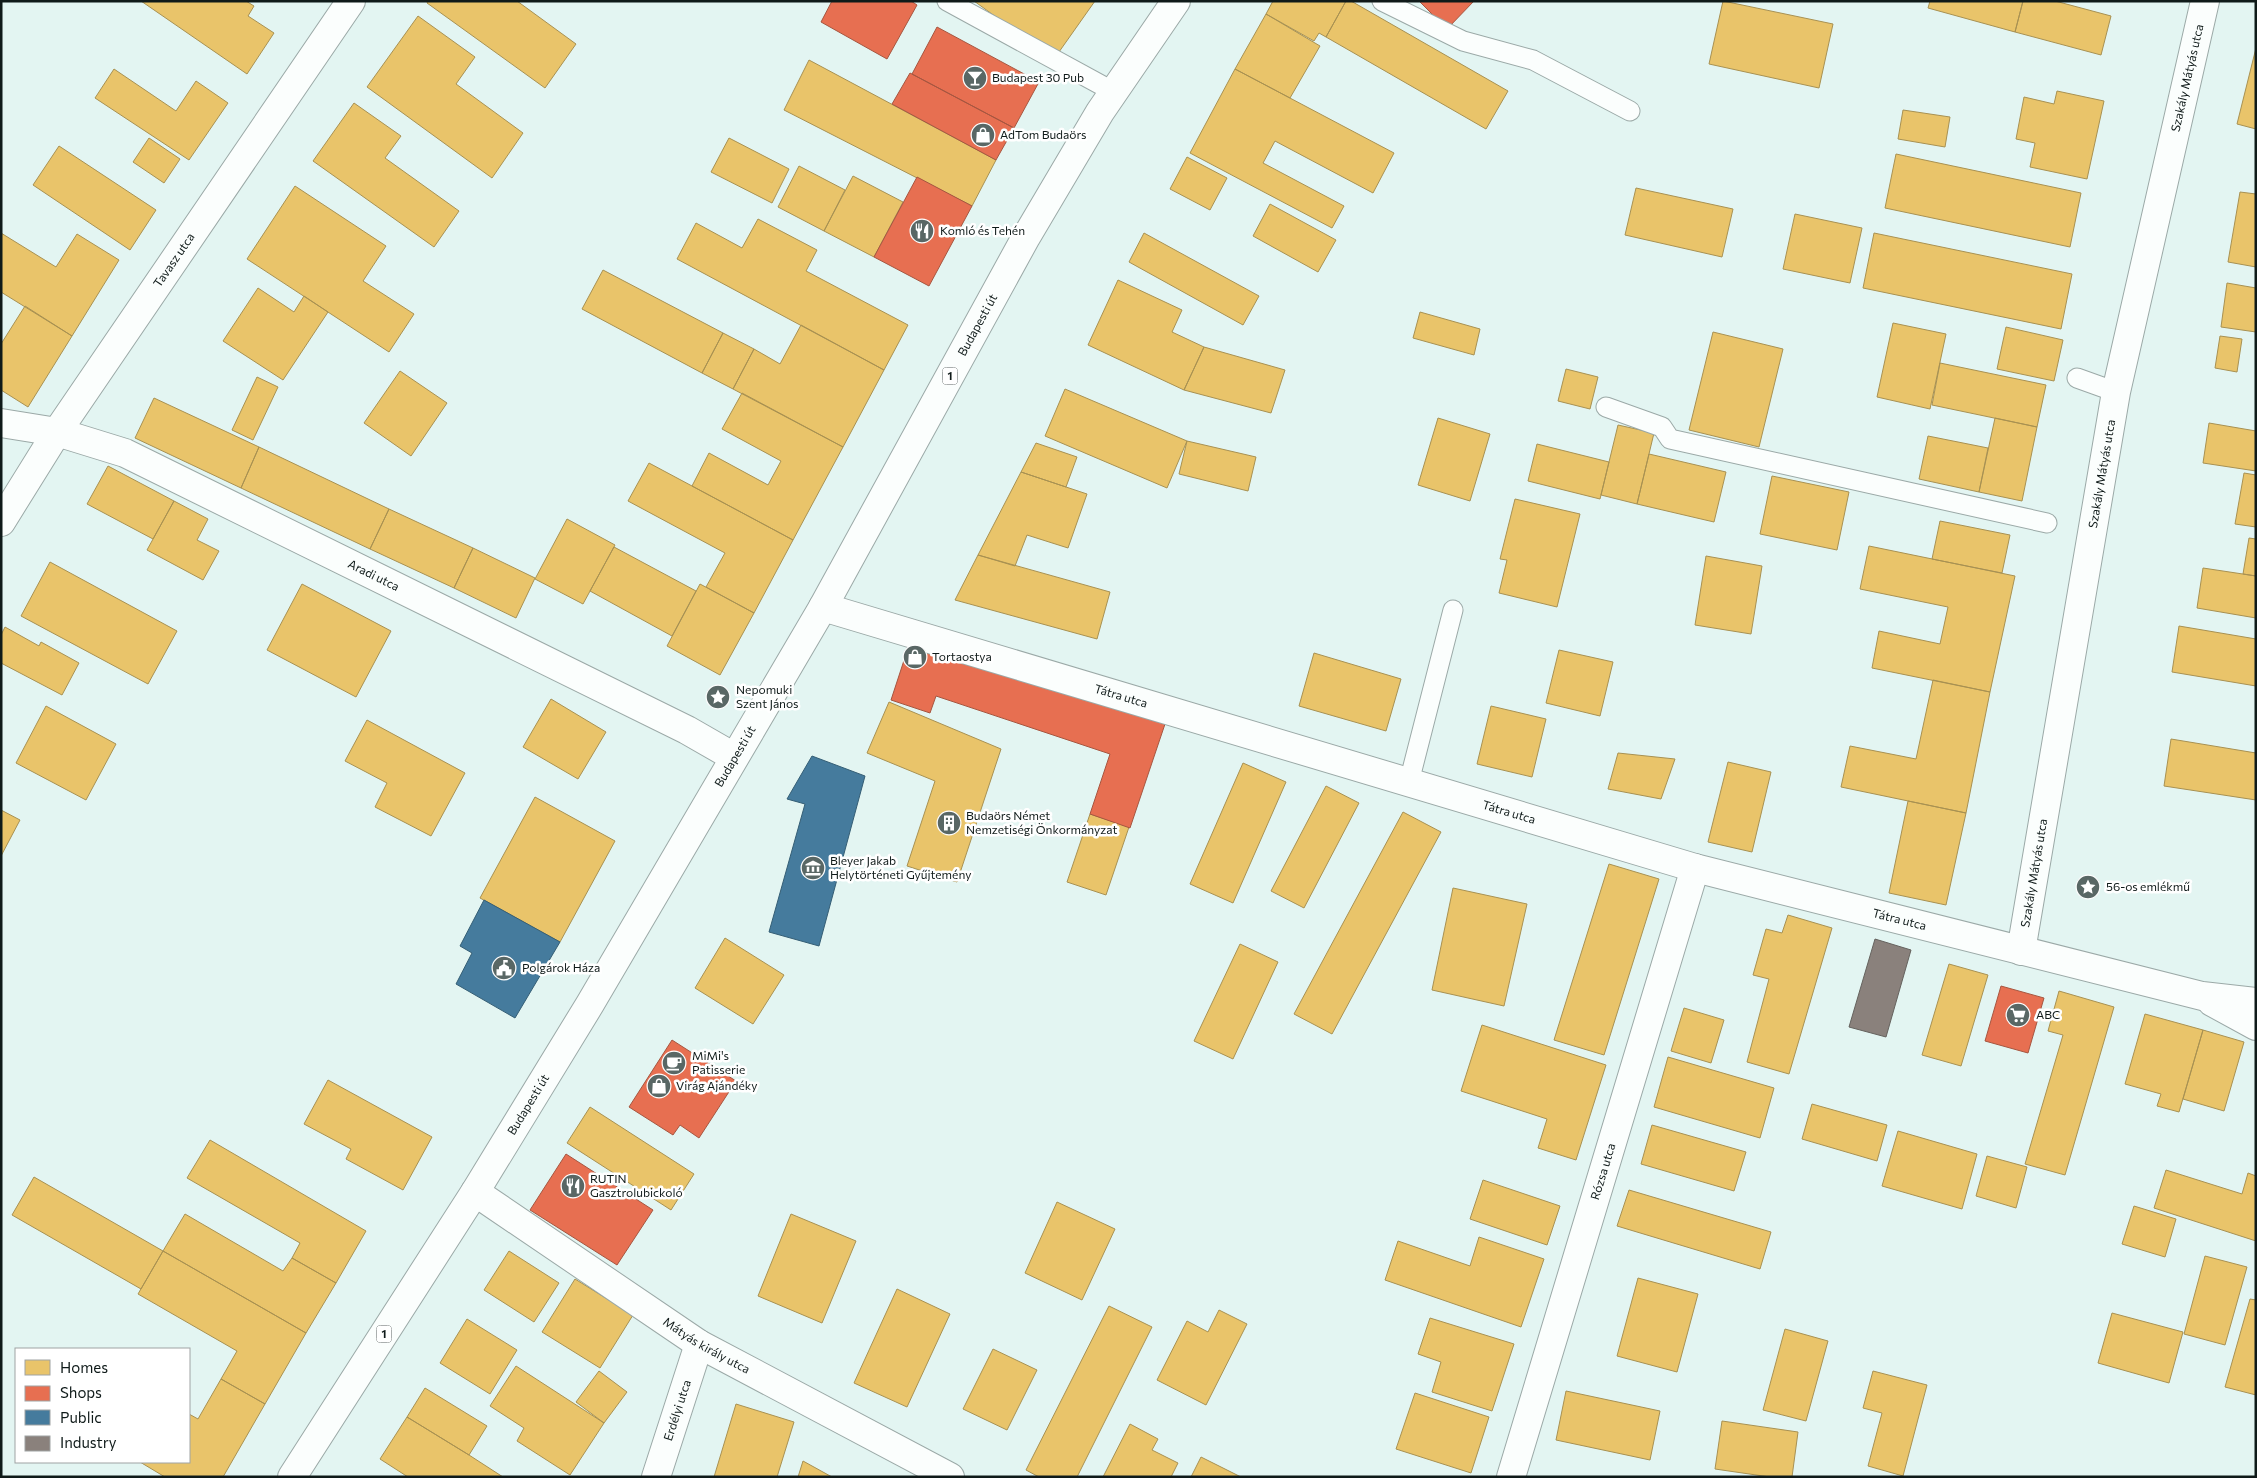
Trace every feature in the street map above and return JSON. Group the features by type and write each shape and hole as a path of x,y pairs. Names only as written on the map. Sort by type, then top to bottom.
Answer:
{"street":[{"name":"Tavasz utca","path":"1,522 57,432 351,1"},
{"name":"Budapesti út","path":"292,1477 475,1192 590,1004 823,607 1026,237 1100,112 1176,1"},
{"name":"Szakály Mátyás utca","path":"2021,951 2116,392 2204,1"},
{"name":"Aradi utca","path":"1,423 57,432 125,453 687,730 734,757"},
{"name":"Tátra utca","path":"823,607 1695,868 2202,996 2256,1002"},
{"name":"Rózsa utca","path":"1511,1477 1695,868"},
{"name":"Tátra utca","path":"2202,996 2256,1026"},
{"name":"Mátyás király utca","path":"475,1192 699,1344 950,1477"},
{"name":"Erdélyi utca","path":"656,1477 699,1344"}],"lane":[{"path":"947,1 1114,92"},
{"path":"1382,1 1463,41 1533,60 1630,111"},
{"path":"2077,378 2116,392"},
{"path":"1606,406 1662,427 1670,439 2047,523"},
{"path":"1409,782 1453,610"}],"building: Homes":[{"path":"141,1 246,1 254,6 248,16 274,33 247,74"},
{"path":"428,1 517,1 576,44 545,88 427,3"},
{"path":"974,1 1095,1 1054,59"},
{"path":"1273,1 1346,1 1326,37 1319,33 1314,41 1266,14"},
{"path":"1346,1 1351,1 1508,91 1486,129 1326,37"},
{"path":"1723,1 1833,24 1819,88 1709,64"},
{"path":"1930,1 2023,1 2015,32 1928,8"},
{"path":"2023,1 2055,1 2111,16 2101,55 2015,32"},
{"path":"1266,14 1320,46 1290,98 1235,69"},
{"path":"418,16 475,57 456,84 523,133 492,178 367,87"},
{"path":"2256,48 2256,129 2237,124"},
{"path":"809,60 996,160 972,206 784,110"},
{"path":"114,69 176,111 196,81 228,103 189,160 95,98"},
{"path":"1235,69 1394,153 1373,193 1275,141 1263,163 1344,206 1332,228 1190,153"},
{"path":"2057,91 2104,101 2087,179 2030,167 2035,143 2016,139 2024,97 2054,104"},
{"path":"354,103 401,136 385,158 459,211 434,247 313,161"},
{"path":"1903,110 1950,117 1945,147 1898,139"},
{"path":"149,138 180,159 164,183 133,162"},
{"path":"729,138 789,169 772,203 711,172"},
{"path":"59,146 156,210 130,250 33,185"},
{"path":"1896,154 2081,193 2070,247 1885,208"},
{"path":"1187,157 1227,178 1210,210 1170,189"},
{"path":"799,166 845,190 824,231 778,207"},
{"path":"853,176 903,202 874,257 824,231"},
{"path":"295,186 386,246 363,281 414,314 389,352 247,259"},
{"path":"1636,188 1733,209 1722,257 1625,235"},
{"path":"2240,192 2256,194 2256,267 2228,262"},
{"path":"1270,204 1336,240 1318,272 1253,236"},
{"path":"1795,214 1862,228 1850,283 1783,269"},
{"path":"758,219 817,250 806,271 908,325 884,370 677,259 696,223 742,248"},
{"path":"1,233 56,267 77,234 119,260 72,336 1,292"},
{"path":"1144,233 1259,296 1243,325 1129,262"},
{"path":"1874,233 2072,274 2061,329 1863,288"},
{"path":"603,270 723,333 702,373 582,309"},
{"path":"1118,280 1182,310 1172,332 1204,347 1184,390 1088,345"},
{"path":"2227,283 2256,288 2256,332 2221,327"},
{"path":"258,288 294,312 304,296 328,312 283,380 223,341"},
{"path":"25,306 72,336 28,407 1,390 1,344"},
{"path":"1420,312 1480,329 1474,355 1413,338"},
{"path":"1893,323 1946,334 1930,409 1877,397"},
{"path":"801,325 884,370 843,447 733,389 754,349 780,364"},
{"path":"2006,327 2063,340 2054,381 1997,369"},
{"path":"1713,332 1783,349 1759,447 1689,430"},
{"path":"723,333 754,349 733,389 702,373"},
{"path":"2220,336 2242,339 2237,372 2215,368"},
{"path":"1204,347 1285,370 1271,413 1184,390"},
{"path":"1940,363 2046,385 2037,427 1932,405"},
{"path":"1566,369 1598,377 1590,409 1558,401"},
{"path":"400,371 447,403 411,456 364,423"},
{"path":"257,377 278,387 253,440 232,430"},
{"path":"1065,389 1187,441 1167,488 1045,436"},
{"path":"742,393 843,447 793,540 692,486 709,453 768,485 781,461 722,429"},
{"path":"154,398 259,447 241,488 135,438"},
{"path":"1438,418 1490,434 1470,501 1418,485"},
{"path":"1995,418 2037,427 2022,501 1979,492"},
{"path":"2209,423 2256,431 2256,471 2203,463"},
{"path":"1618,425 1654,433 1637,504 1601,495"},
{"path":"1928,436 1988,448 1979,492 1919,479"},
{"path":"1187,441 1256,457 1248,491 1179,474"},
{"path":"1036,443 1077,457 1066,487 1021,472"},
{"path":"1537,444 1609,462 1600,499 1528,481"},
{"path":"259,447 389,509 370,549 241,488"},
{"path":"1649,454 1726,472 1714,522 1637,504"},
{"path":"649,463 793,540 754,613 706,587 725,553 628,501"},
{"path":"108,466 174,501 153,539 87,504"},
{"path":"1021,472 1087,494 1068,548 1027,535 1015,566 978,555"},
{"path":"2244,473 2256,475 2256,527 2235,524"},
{"path":"1772,476 1849,492 1837,550 1760,534"},
{"path":"1515,499 1580,514 1557,607 1499,593 1507,560 1500,559"},
{"path":"174,501 208,519 197,540 219,551 203,580 147,550"},
{"path":"389,509 473,548 454,588 370,549"},
{"path":"567,519 615,545 583,604 535,579"},
{"path":"1940,521 2010,535 2002,573 1932,559"},
{"path":"2249,538 2256,539 2256,576 2243,574"},
{"path":"1869,546 2015,576 1990,692 1872,668 1879,631 1940,644 1948,607 1860,589"},
{"path":"614,547 696,591 672,636 590,591"},
{"path":"473,548 535,578 516,618 454,588"},
{"path":"978,555 1110,592 1097,639 955,600"},
{"path":"1706,556 1762,566 1751,634 1695,625"},
{"path":"50,562 177,631 148,684 21,616"},
{"path":"2203,568 2256,576 2256,618 2197,608"},
{"path":"302,584 391,631 356,697 267,650"},
{"path":"700,584 754,613 720,675 667,646"},
{"path":"2179,626 2256,639 2256,686 2172,672"},
{"path":"5,627 39,646 41,642 79,663 62,695 1,663 1,635"},
{"path":"1559,650 1613,662 1600,716 1546,703"},
{"path":"1314,653 1401,679 1386,731 1299,706"},
{"path":"1933,680 1990,692 1966,813 1841,787 1850,746 1916,759"},
{"path":"551,699 606,732 578,779 523,747"},
{"name":"Budaörs Német Nemzetiségi Önkormányzat","path":"889,702 1001,749 957,882 907,866 935,781 867,753"},
{"path":"46,706 116,744 86,800 16,763"},
{"path":"1491,706 1546,719 1532,777 1477,764"},
{"path":"367,720 465,773 431,836 375,807 387,783 345,761"},
{"path":"2171,739 2256,753 2256,800 2164,786"},
{"path":"1618,753 1675,759 1661,799 1608,789"},
{"path":"1728,762 1771,772 1752,852 1708,842"},
{"path":"1243,763 1286,782 1233,903 1190,884"},
{"path":"1326,786 1359,803 1304,908 1271,891"},
{"path":"535,797 615,841 560,942 480,898"},
{"path":"1908,801 1966,813 1946,905 1889,893"},
{"path":"1,810 20,820 1,856"},
{"path":"1403,812 1441,832 1332,1034 1294,1014"},
{"path":"1090,814 1129,827 1106,895 1067,882"},
{"path":"1609,864 1659,879 1604,1055 1554,1040"},
{"path":"1453,888 1527,904 1504,1006 1432,990"},
{"path":"1788,915 1832,928 1789,1074 1747,1062 1769,979 1753,975 1766,929 1782,933"},
{"path":"725,938 784,975 753,1024 695,988"},
{"path":"1240,944 1278,962 1233,1059 1194,1041"},
{"path":"1949,964 1988,975 1961,1066 1922,1055"},
{"path":"2059,991 2114,1007 2065,1175 2025,1164 2063,1035 2048,1031"},
{"path":"1684,1008 1724,1020 1711,1063 1671,1051"},
{"path":"2145,1014 2203,1030 2179,1112 2157,1106 2161,1094 2125,1084"},
{"path":"1482,1025 1606,1065 1576,1160 1538,1148 1547,1119 1461,1091"},
{"path":"2203,1030 2244,1042 2224,1111 2183,1099"},
{"path":"1668,1057 1774,1088 1760,1138 1654,1107"},
{"path":"328,1080 432,1137 403,1190 346,1159 351,1149 304,1124"},
{"path":"1812,1104 1887,1125 1877,1161 1802,1139"},
{"path":"590,1107 694,1174 671,1210 567,1143"},
{"path":"1652,1125 1746,1152 1734,1191 1641,1164"},
{"path":"1898,1131 1977,1154 1962,1209 1882,1186"},
{"path":"210,1140 366,1231 336,1283 292,1258 300,1243 187,1178"},
{"path":"1987,1156 2027,1167 2016,1208 1976,1196"},
{"path":"2166,1170 2242,1194 2248,1173 2256,1176 2256,1241 2154,1208"},
{"path":"34,1177 163,1251 141,1289 12,1215"},
{"path":"1483,1180 1560,1206 1547,1245 1470,1219"},
{"path":"1629,1190 1771,1232 1760,1269 1617,1226"},
{"path":"1057,1202 1115,1229 1082,1300 1025,1273"},
{"path":"2134,1206 2176,1219 2165,1257 2122,1244"},
{"path":"185,1214 283,1271 292,1258 336,1283 306,1333 163,1251"},
{"path":"791,1214 856,1241 822,1323 758,1296"},
{"path":"1479,1237 1544,1259 1521,1327 1385,1280 1398,1241 1470,1266"},
{"path":"163,1251 306,1333 265,1404 221,1379 237,1351 138,1294"},
{"path":"509,1251 559,1283 534,1322 484,1290"},
{"path":"2205,1256 2247,1267 2225,1345 2184,1334"},
{"path":"1638,1278 1698,1294 1677,1372 1617,1356"},
{"path":"575,1279 633,1315 600,1368 542,1332"},
{"path":"897,1289 950,1314 907,1407 854,1383"},
{"path":"2250,1299 2256,1300 2256,1395 2225,1387"},
{"path":"1109,1306 1152,1327 1077,1477 1039,1477 1026,1470"},
{"path":"1219,1310 1247,1324 1206,1405 1157,1380 1187,1321 1208,1332"},
{"path":"2112,1313 2183,1332 2169,1383 2098,1363"},
{"path":"1430,1318 1514,1344 1492,1411 1432,1392 1441,1362 1418,1354"},
{"path":"467,1319 517,1350 490,1394 440,1363"},
{"path":"1785,1329 1828,1341 1806,1421 1763,1410"},
{"path":"993,1349 1037,1370 1007,1430 963,1409"},
{"path":"516,1366 604,1423 570,1475 517,1441 524,1428 490,1406"},
{"path":"599,1371 627,1392 604,1423 576,1402"},
{"path":"1873,1371 1927,1385 1903,1476 1868,1466 1882,1413 1863,1408"},
{"path":"221,1379 265,1404 223,1477 165,1477 142,1463 190,1463 190,1415 198,1419"},
{"path":"425,1388 487,1426 469,1455 407,1417"},
{"path":"1566,1391 1660,1411 1650,1460 1556,1440"},
{"path":"1415,1393 1489,1417 1471,1473 1396,1449"},
{"path":"736,1404 794,1422 777,1477 714,1477"},
{"path":"407,1417 503,1477 408,1477 380,1459"},
{"path":"1722,1421 1798,1432 1792,1477 1770,1477 1715,1469"},
{"path":"1130,1424 1158,1439 1152,1450 1178,1463 1171,1477 1103,1477"},
{"path":"1201,1457 1241,1477 1191,1477"},
{"path":"803,1461 832,1477 798,1477"}],"building: Shops":[{"path":"832,1 911,1 917,5 887,59 821,22"},
{"path":"1419,1 1474,1 1447,29"},
{"name":"Budapest 30 Pub","path":"937,27 1039,82 1014,128 912,74"},
{"path":"910,73 1014,128 996,160 892,104"},
{"path":"917,177 972,206 929,286 874,257"},
{"path":"911,639 1165,724 1130,828 1090,814 1110,754 936,696 930,713 891,700"},
{"path":"2001,986 2044,998 2028,1053 1985,1041"},
{"path":"672,1040 736,1081 699,1138 680,1125 673,1135 629,1107"},
{"path":"566,1154 653,1210 617,1265 530,1210"}],"building: Public":[{"name":"Bleyer Jakab Helytörténeti Gyűjtemény","path":"812,756 865,776 819,946 769,932 805,804 787,799"},
{"name":"Polgárok Háza","path":"484,900 560,942 515,1018 456,984 472,953 460,946"}],"building: Industry":[{"path":"1875,939 1911,950 1886,1037 1849,1027"}],"place":[{"name":"Budapest 30 Pub","path":"975,78"},
{"name":"AdTom Budaörs","path":"983,135"},
{"name":"Komló és Tehén","path":"922,231"},
{"name":"Tortaostya","path":"915,657"},
{"name":"Nepomuki Szent János","path":"718,697"},
{"name":"Budaörs Német Nemzetiségi Önkormányzat","path":"949,823"},
{"name":"Bleyer Jakab Helytörténeti Gyűjtemény","path":"813,868"},
{"name":"56-os emlékmű","path":"2088,887"},
{"name":"Polgárok Háza","path":"504,968"},
{"name":"ABC","path":"2018,1015"},
{"name":"MiMi's Patisserie","path":"674,1063"},
{"name":"Virág Ajándéky","path":"659,1086"},
{"name":"RUTIN Gasztrolubickoló","path":"573,1186"}]}
